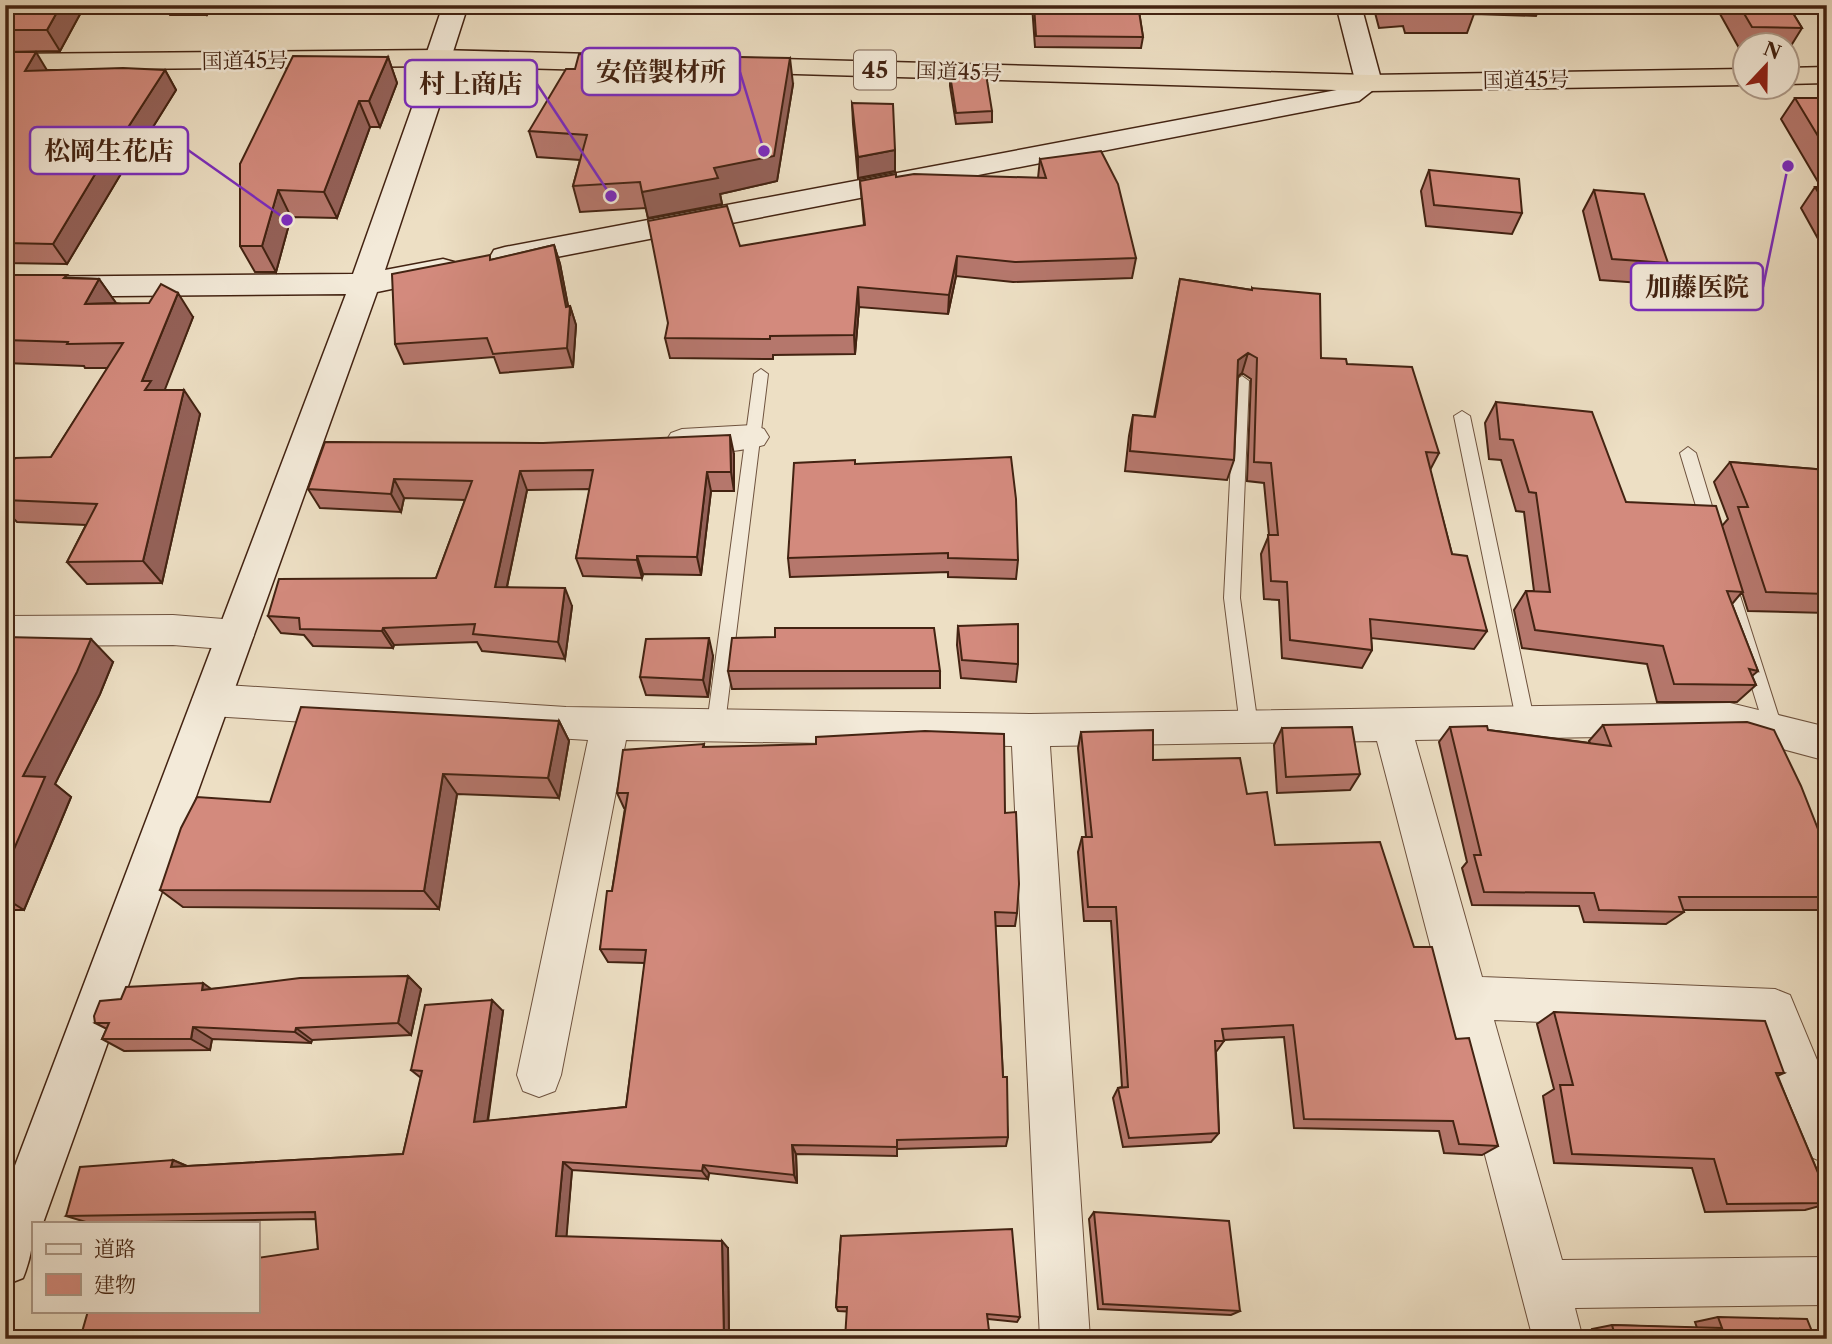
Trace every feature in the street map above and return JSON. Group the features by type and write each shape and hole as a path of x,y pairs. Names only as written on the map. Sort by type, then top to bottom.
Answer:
{"highway":[{"name":"国道45号","path":"5,62 438,58 652,64"},
{"name":"国道45号","path":"708,65 1370,83 1730,77"},
{"path":"1800,76 1827,75"}],"street":[{"path":"5,1259 211,699 236,635 320,446 365,284 437,74 438,58 456,5"},
{"path":"5,287 365,284 1350,95 1370,83 1348,5"},
{"path":"658,442 753,437"},
{"path":"5,631 173,630 236,635"},
{"path":"211,699 610,724 1030,730 1730,719 1827,744"},
{"path":"539,1075 610,724"},
{"path":"1392,726 1558,1339"},
{"path":"1030,730 1065,1339"},
{"path":"1465,998 1775,1010 1827,1141"},
{"path":"1545,1284 1827,1281"}],"lane":[{"path":"716,724 761,374"},
{"path":"1242,381 1232,598 1249,726"},
{"path":"1462,416 1526,724"},
{"path":"1688,453 1774,730"}],"building":[{"path":"5,5 61,5 47,30 5,30"},
{"path":"1034,5 1138,5 1143,37 1036,36"},
{"path":"1410,5 1472,5 1475,12 1413,12"},
{"path":"1739,5 1788,5 1802,28 1752,27"},
{"path":"5,52 36,52 25,71 123,68 165,70 116,146 112,146 53,244 5,243"},
{"path":"579,54 790,58 774,156 714,168 718,178 642,192 640,182 573,186 587,135 529,131 566,69 575,69"},
{"path":"293,56 388,57 369,101 359,101 324,192 278,190 262,246 240,246 240,164"},
{"path":"986,74 992,111 956,113 950,75"},
{"path":"1800,98 1827,98 1827,151 1797,102 1800,102"},
{"path":"852,103 893,104 895,150 858,157"},
{"path":"1101,151 1118,184 1136,258 1015,262 957,256 949,295 858,287 854,335 770,336 770,339 665,338 668,323 648,221 727,206 740,246 865,225 860,181 896,174 896,177 914,174 1046,178 1040,159"},
{"path":"1429,170 1519,179 1522,213 1434,205"},
{"path":"1815,187 1827,187 1827,207"},
{"path":"1594,190 1644,194 1668,263 1612,259"},
{"path":"554,245 566,307 570,306 567,348 493,354 487,338 395,344 392,274 490,255 490,260"},
{"path":"5,275 67,275 64,278 99,279 85,304 149,303 161,284 178,293 142,381 151,381 145,390 184,390 143,561 67,562 97,504 5,500 5,478 15,458 51,457 123,343 67,344 68,342 5,340"},
{"path":"1180,279 1252,290 1320,294 1321,358 1346,359 1347,364 1412,367 1439,453 1426,452 1452,554 1467,556 1487,631 1370,619 1372,650 1290,640 1287,582 1271,581 1268,535 1278,535 1271,463 1254,462 1257,358 1248,353 1238,360 1234,460 1130,451 1133,415 1155,417"},
{"path":"1496,402 1592,412 1626,502 1716,506 1743,592 1727,591 1758,671 1749,669 1756,685 1674,684 1663,646 1535,630 1526,591 1550,592 1536,493 1529,492 1513,440 1500,439"},
{"path":"730,435 731,472 707,472 697,557 637,556 637,560 576,558 593,470 520,471 495,587 565,588 558,642 473,634 475,624 383,628 382,631 300,629 299,618 268,616 279,579 436,578 472,481 394,479 391,494 308,489 325,442 543,443"},
{"path":"1011,457 1016,499 1018,560 948,558 948,553 788,558 794,463 855,460 855,464"},
{"path":"1730,462 1827,470 1827,594 1766,592 1738,507 1748,507"},
{"path":"1018,624 1018,664 962,660 958,626"},
{"path":"775,628 934,628 940,671 728,671 732,638 775,637"},
{"path":"5,637 91,639 77,672 23,776 45,777 5,870"},
{"path":"709,638 703,680 640,677 646,639"},
{"path":"301,707 559,721 548,778 443,774 424,891 160,890 181,828 197,797 270,802"},
{"path":"1747,722 1774,730 1801,786 1827,852 1827,897 1679,897 1684,912 1599,910 1594,893 1484,892 1474,855 1481,855 1450,727 1487,726 1488,730 1611,746 1603,725"},
{"path":"1352,727 1360,774 1286,777 1282,728"},
{"path":"1153,730 1153,760 1240,758 1247,794 1267,792 1275,845 1380,842 1414,947 1432,947 1456,1039 1469,1038 1498,1146 1459,1144 1453,1121 1304,1119 1293,1025 1222,1029 1224,1041 1215,1041 1219,1133 1129,1138 1118,1088 1128,1087 1116,907 1088,907 1082,837 1092,837 1081,732"},
{"path":"925,731 1004,734 1005,813 1016,812 1019,884 1017,913 995,912 1003,1077 1007,1077 1008,1137 897,1140 897,1147 792,1145 794,1175 703,1165 702,1171 563,1162 556,1236 722,1241 724,1339 566,1335 567,1330 434,1339 279,1339 280,1334 251,1339 80,1339 88,1312 259,1312 259,1258 318,1249 315,1212 66,1216 80,1167 173,1160 171,1167 403,1154 422,1071 411,1070 425,1005 492,1000 474,1122 626,1107 646,950 600,949 607,891 612,891 628,793 617,793 623,750 704,744 703,747 816,744 816,737"},
{"path":"408,976 398,1023 296,1028 295,1032 193,1027 191,1039 102,1039 109,1023 95,1023 94,1016 100,1001 121,999 126,987 203,983 202,990 300,978"},
{"path":"1554,1012 1765,1021 1784,1073 1776,1073 1827,1194 1827,1203 1727,1204 1714,1159 1572,1154 1560,1085 1573,1085"},
{"path":"1094,1212 1229,1221 1240,1311 1103,1304"},
{"path":"1012,1229 1020,1317 987,1314 990,1339 845,1339 847,1307 836,1307 841,1236"},
{"path":"1718,1317 1807,1319 1815,1339 1616,1339 1612,1325 1722,1328"}],"place":[{"name":"安倍製材所","path":"764,151"},
{"name":"加藤医院","path":"1788,166"},
{"name":"村上商店","path":"611,196"},
{"name":"松岡生花店","path":"287,220"}]}
